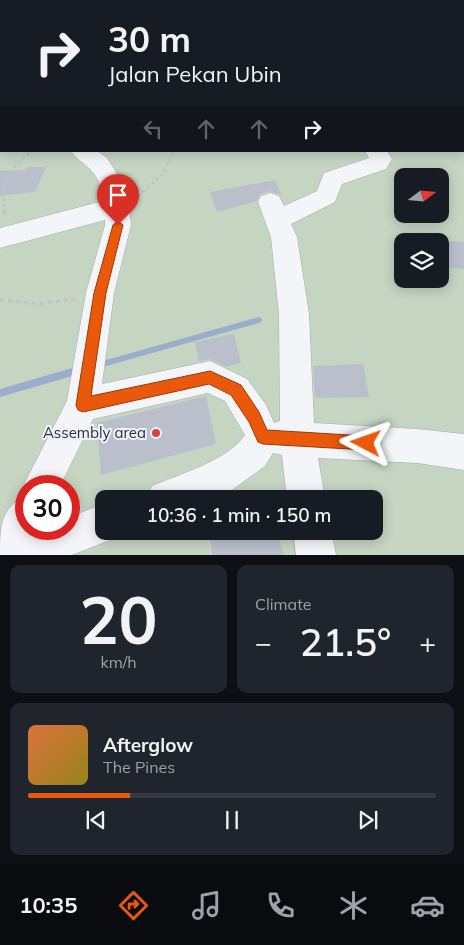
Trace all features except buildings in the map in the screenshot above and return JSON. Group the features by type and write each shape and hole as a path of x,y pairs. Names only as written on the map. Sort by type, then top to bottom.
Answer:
{"street":[{"path":"47,475 83,405 100,293 118,225 114,186 99,164 83,152"},
{"path":"280,438 294,314 284,237 274,211 327,196 332,179 378,163 381,159 377,152"},
{"path":"3,238 117,207"},
{"path":"83,405 210,377 236,390 254,417 280,438 302,490"},
{"path":"188,490 216,479 252,454 280,438 417,446 464,452"},
{"path":"22,555 95,527"},
{"path":"6,555 15,537"},
{"path":"314,540 316,555"}],"path":[{"path":"3,238 5,204 2,190 12,167 31,152"},
{"path":"117,207 141,194 163,174 174,152"},
{"path":"0,300 22,305 55,304 100,293"}],"green space":[{"path":"0,152 464,152 464,555 0,555"}],"waterway":[{"path":"99,365 259,320"},
{"path":"0,393 79,370"}],"place":[{"name":"Assembly area","path":"156,433"}],"route":[{"path":"118,225 100,293 83,405 210,377 236,390 254,417 263,437 366,443"}]}
